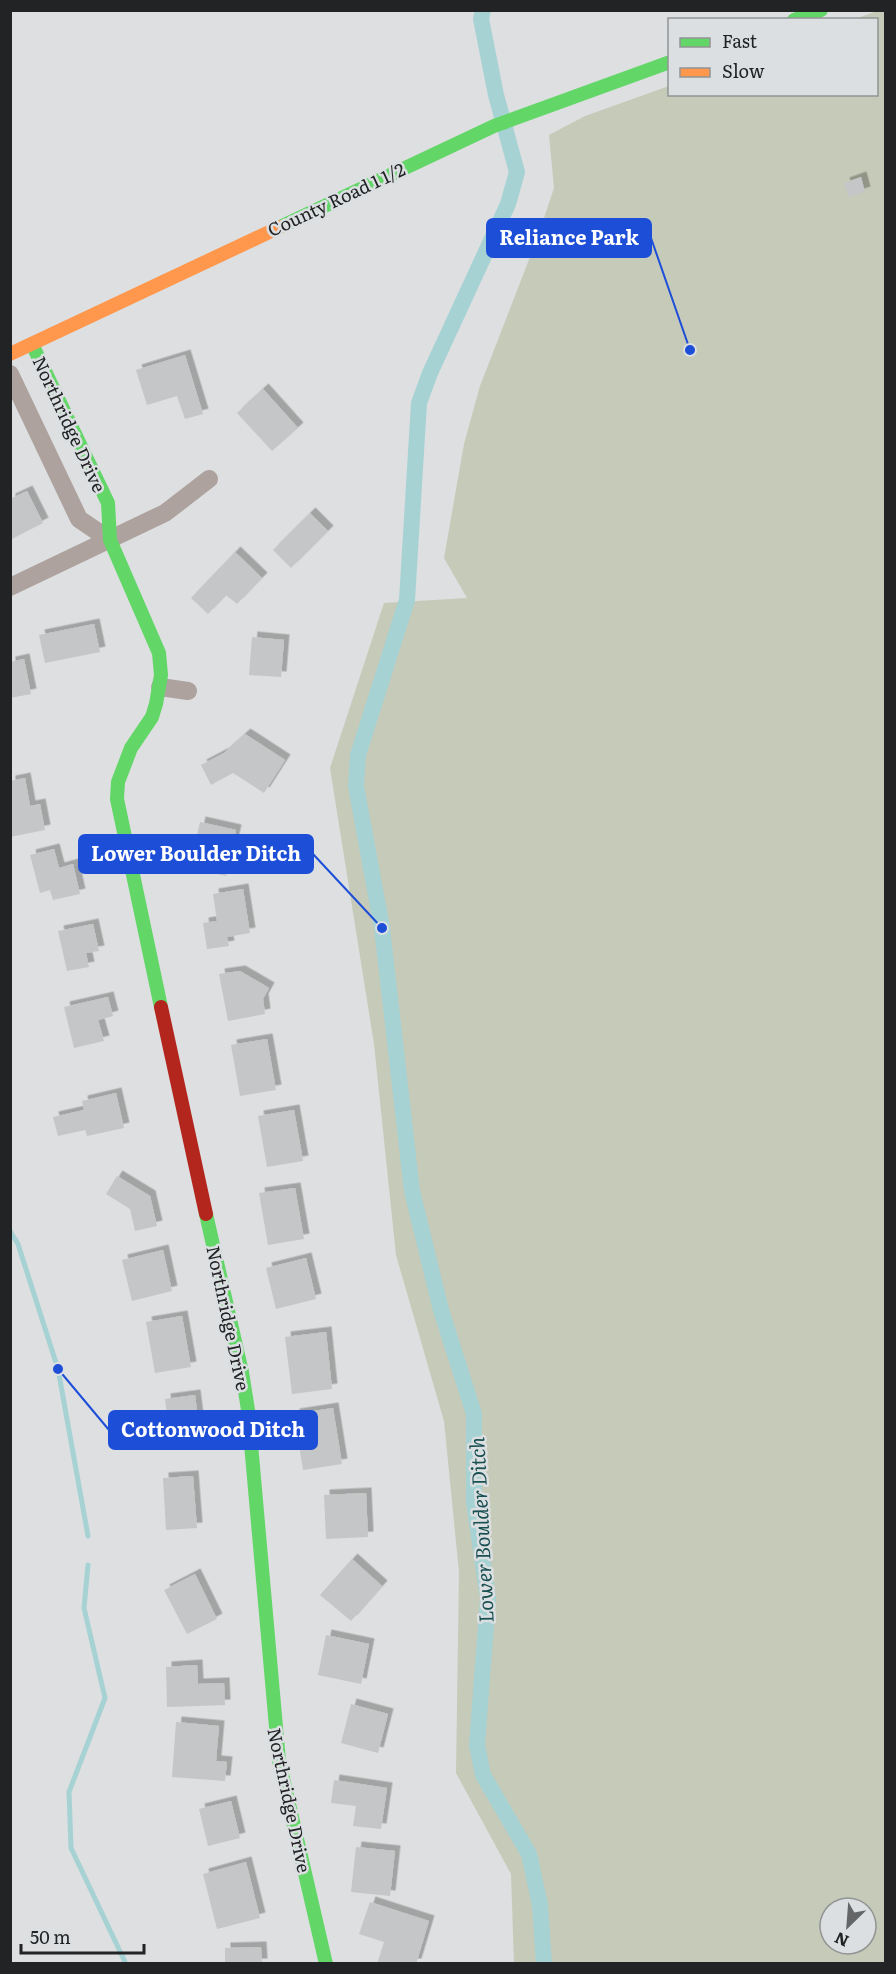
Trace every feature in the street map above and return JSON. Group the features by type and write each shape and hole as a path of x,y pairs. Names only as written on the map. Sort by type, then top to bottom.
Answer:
{"street":[{"path":"799,18 821,10"},
{"name":"County Road 1 1/2","path":"10,354 494,126 668,62"},
{"name":"Northridge Drive","path":"32,344 108,503 110,540 159,653 160,687 152,717 123,764 118,782 117,799 198,1181 242,1372 249,1420 279,1761 326,1964"},
{"name":"Northridge Drive","path":"10,374 79,519 110,540"},
{"path":"10,587 165,513 209,479"},
{"path":"160,687 188,691"}],"green space":[{"path":"877,11 885,11 885,1963 514,1963 511,1874 456,1773 459,1572 444,1421 396,1255 374,1044 330,768 384,603 467,598 444,558 464,444 480,386 537,239 554,188 549,135 585,116 668,86 668,96 878,96 878,18 858,18"}],"building":[{"path":"861,177 865,192 849,197 844,183"},
{"path":"185,355 203,414 185,419 177,396 147,405 136,370"},
{"path":"263,389 298,428 272,451 237,413"},
{"path":"27,491 43,523 10,540 10,499"},
{"path":"310,513 328,531 291,568 273,550"},
{"path":"235,552 262,578 237,604 226,595 208,614 191,598"},
{"path":"94,624 100,652 45,663 39,635"},
{"path":"252,637 284,640 281,677 249,675"},
{"path":"24,659 31,694 10,698 10,662"},
{"path":"245,734 285,760 264,793 233,773 211,785 201,765 224,753"},
{"path":"25,778 30,806 40,804 45,830 10,837 10,781"},
{"path":"200,822 236,830 226,876 190,868"},
{"path":"54,849 59,868 73,864 80,894 53,900 50,890 40,893 30,855"},
{"path":"243,889 250,933 227,937 229,946 207,949 203,923 217,921 213,894"},
{"path":"93,924 99,951 86,953 89,967 67,971 58,931"},
{"path":"240,971 269,988 263,999 265,1014 228,1021 219,974"},
{"path":"108,997 113,1016 98,1020 104,1041 74,1048 64,1007"},
{"path":"267,1039 276,1090 240,1096 231,1045"},
{"path":"116,1093 124,1128 87,1136 85,1130 58,1136 53,1117 84,1110 82,1101"},
{"path":"294,1110 303,1161 267,1167 258,1116"},
{"path":"117,1176 150,1196 157,1226 135,1231 130,1209 106,1194"},
{"path":"295,1188 304,1239 268,1245 259,1193"},
{"path":"163,1250 172,1291 132,1301 122,1260"},
{"path":"306,1258 316,1299 276,1309 266,1268"},
{"path":"182,1316 191,1367 155,1373 146,1322"},
{"path":"326,1332 332,1389 292,1394 285,1337"},
{"path":"195,1395 201,1443 171,1446 165,1399"},
{"path":"333,1408 342,1464 303,1470 294,1414"},
{"path":"193,1476 197,1528 166,1530 163,1478"},
{"path":"366,1493 368,1537 326,1539 324,1495"},
{"path":"352,1559 382,1586 351,1621 320,1595"},
{"path":"195,1574 217,1619 187,1634 164,1590"},
{"path":"326,1635 369,1644 361,1684 318,1675"},
{"path":"197,1665 198,1684 224,1683 225,1705 167,1707 166,1667"},
{"path":"351,1704 388,1714 378,1753 341,1743"},
{"path":"176,1722 219,1726 216,1761 227,1762 225,1781 172,1777"},
{"path":"334,1780 387,1788 381,1829 353,1826 356,1806 331,1803"},
{"path":"231,1801 240,1838 208,1846 199,1809"},
{"path":"356,1847 395,1851 390,1896 351,1892"},
{"path":"246,1862 260,1918 217,1929 203,1874"},
{"path":"370,1902 429,1921 416,1964 377,1964 384,1942 359,1934"},
{"path":"261,1947 262,1964 225,1964 225,1948"}],"waterway":[{"name":"Lower Boulder Ditch","path":"483,10 481,19 496,95 517,172 508,204 430,373 419,403 407,600 358,755 356,786 382,928 412,1191 441,1310 474,1414 474,1502 488,1598 477,1745 483,1775 529,1854 540,1905 544,1964"},
{"path":"10,1231 18,1244 58,1369 88,1536"},
{"path":"88,1565 84,1608 105,1698 69,1792 71,1848 126,1964"}],"traffic: fast":[{"path":"799,18 821,10"},
{"path":"280,227 494,126 668,63"},
{"path":"32,344 108,503 110,540 159,653 161,675 156,704 152,717 131,748 118,782 117,799 161,1007"},
{"path":"206,1214 242,1372 248,1410 279,1761 326,1964"}],"traffic: slow":[{"path":"10,354 280,227"}],"traffic: jam":[{"path":"161,1007 206,1214"}],"place":[{"name":"Reliance Park","path":"690,350"},
{"name":"Lower Boulder Ditch","path":"382,928"},
{"name":"Cottonwood Ditch","path":"58,1369"}]}
